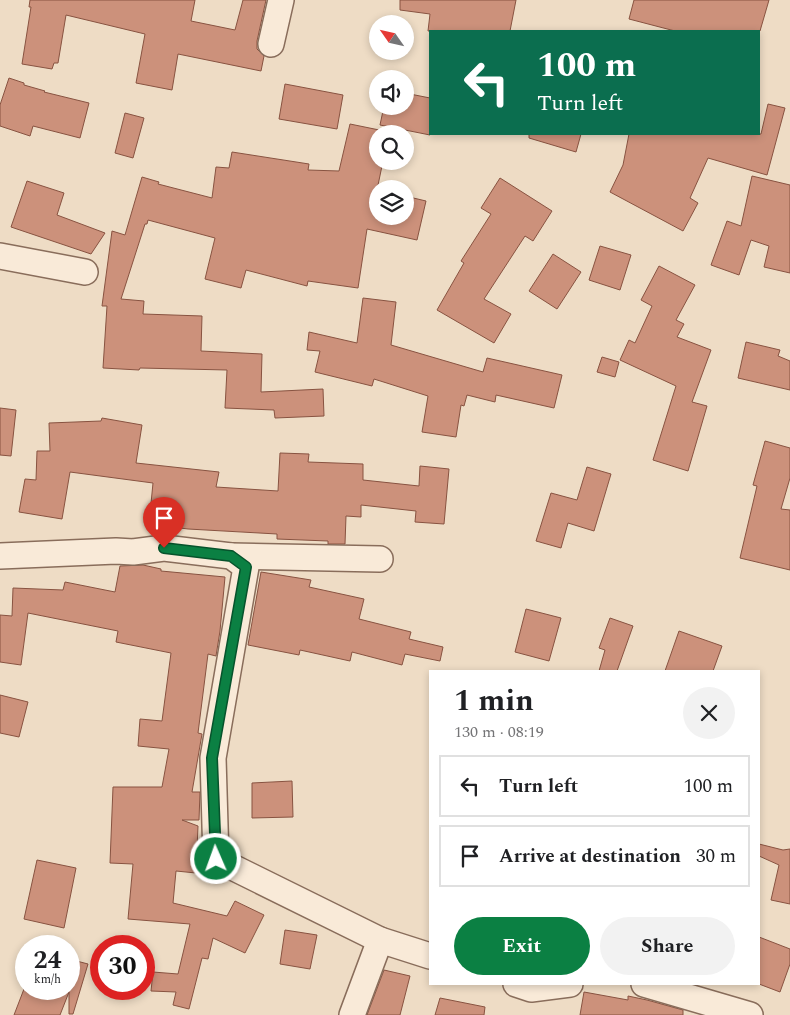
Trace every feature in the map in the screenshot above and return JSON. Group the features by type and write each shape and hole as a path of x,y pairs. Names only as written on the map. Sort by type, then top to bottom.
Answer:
{"street":[{"path":"271,44 281,0"},
{"path":"0,256 85,272"},
{"path":"0,556 116,551 133,552 164,548 231,556 380,559"},
{"path":"231,556 246,567 212,758 216,859 380,940 429,956"},
{"path":"352,1015 380,940"},
{"path":"519,985 531,989 562,985"},
{"path":"647,985 750,1015"}],"building":[{"path":"30,0 195,0 191,21 235,30 243,0 266,0 257,41 257,49 264,56 261,71 178,54 172,90 136,83 145,34 66,15 58,63 54,63 52,69 22,64 31,7 29,7"},
{"path":"400,0 516,0 510,30 428,31 430,14 400,10"},
{"path":"634,0 769,0 760,31 671,30 629,19"},
{"path":"9,78 44,92 89,103 80,138 33,126 30,136 0,126 0,105"},
{"path":"285,84 343,95 337,129 279,119"},
{"path":"414,95 429,98 429,135 414,132 414,125 380,125 382,115 414,115"},
{"path":"768,104 785,108 767,175 708,158 690,198 698,203 683,231 610,192 623,165 629,135 761,134"},
{"path":"125,113 144,118 133,158 115,153"},
{"path":"350,124 369,128 369,170 381,170 379,180 369,180 369,225 414,225 414,198 426,201 417,240 367,229 358,288 308,281 307,286 246,270 241,288 205,279 215,238 148,220 147,224 145,224 121,299 144,301 143,314 202,316 201,351 262,354 261,392 323,389 324,416 275,418 274,410 225,408 227,370 103,368 107,306 102,306 112,231 125,235 142,177 159,182 158,184 212,198 216,167 229,168 232,152 309,164 308,170 339,171"},
{"path":"529,135 581,135 576,152 529,138"},
{"path":"752,176 790,185 790,273 764,267 769,246 751,240 739,275 711,265 727,221 741,226"},
{"path":"500,178 552,211 533,241 525,236 484,299 511,314 494,343 437,310 464,263 461,261 491,214 481,208"},
{"path":"27,181 64,193 57,215 105,233 91,254 11,227"},
{"path":"600,246 631,255 620,290 589,280"},
{"path":"553,254 581,272 557,309 529,291"},
{"path":"659,266 695,285 676,320 684,324 677,337 711,350 692,402 707,406 688,471 653,460 676,386 620,360 629,340 635,343 652,306 641,300"},
{"path":"363,298 396,302 391,345 483,372 487,358 562,375 554,408 496,395 495,402 467,395 464,406 461,405 456,437 422,432 428,396 374,379 372,386 315,372 320,351 307,350 309,332 357,343"},
{"path":"746,342 780,350 778,356 790,361 790,390 738,378"},
{"path":"602,357 619,362 615,377 597,372"},
{"path":"0,408 16,410 11,456 0,455"},
{"path":"102,418 142,425 136,463 219,472 216,487 278,491 280,453 309,454 308,462 363,464 363,480 419,486 420,466 449,469 444,524 415,522 416,511 361,505 361,517 346,516 345,544 328,544 328,541 277,539 277,534 188,529 149,524 153,483 70,472 62,519 19,512 25,479 36,480 37,451 50,451 49,423 101,421"},
{"path":"765,441 790,448 790,478 781,509 790,510 790,570 740,558 757,486 753,485"},
{"path":"587,467 611,474 594,531 568,523 561,548 536,541 551,493 577,500"},
{"path":"143,565 161,569 161,571 225,577 216,656 208,654 198,733 202,734 192,792 200,792 199,820 182,820 198,826 196,873 176,871 173,903 227,916 235,901 264,915 245,953 213,938 208,959 202,958 189,1009 173,1005 176,992 155,991 155,972 178,974 190,924 128,919 133,864 110,863 113,787 162,787 169,749 138,746 140,719 162,721 171,653 116,642 118,631 28,613 21,665 0,662 0,615 12,616 13,588 63,590 65,582 115,592 120,566"},
{"path":"261,572 311,580 309,587 364,599 359,619 411,632 409,639 443,647 440,661 405,654 402,665 352,652 350,661 300,650 299,655 248,645"},
{"path":"526,609 561,618 549,661 515,652"},
{"path":"610,618 633,626 617,670 599,670 605,650 599,648"},
{"path":"679,631 722,646 713,670 665,670"},
{"path":"0,695 28,702 19,737 0,733"},
{"path":"292,781 293,817 252,818 252,783"},
{"path":"760,844 783,850 790,849 790,904 771,900 779,865 760,856"},
{"path":"37,860 76,868 64,928 24,919"},
{"path":"285,930 317,935 310,969 280,964"},
{"path":"760,937 790,949 790,964 780,992 760,984"},
{"path":"80,962 88,964 80,991"},
{"path":"384,970 410,976 400,1015 367,1015"},
{"path":"584,992 628,1000 628,996 647,1000 683,1010 683,1015 580,1015"},
{"path":"440,998 485,1007 484,1015 435,1015"},
{"path":"20,1000 66,1000 60,1015 14,1015"},
{"path":"69,1000 77,1000 73,1014 69,1014"}],"route":[{"path":"164,548 231,556 246,567 212,758 216,859"}]}
